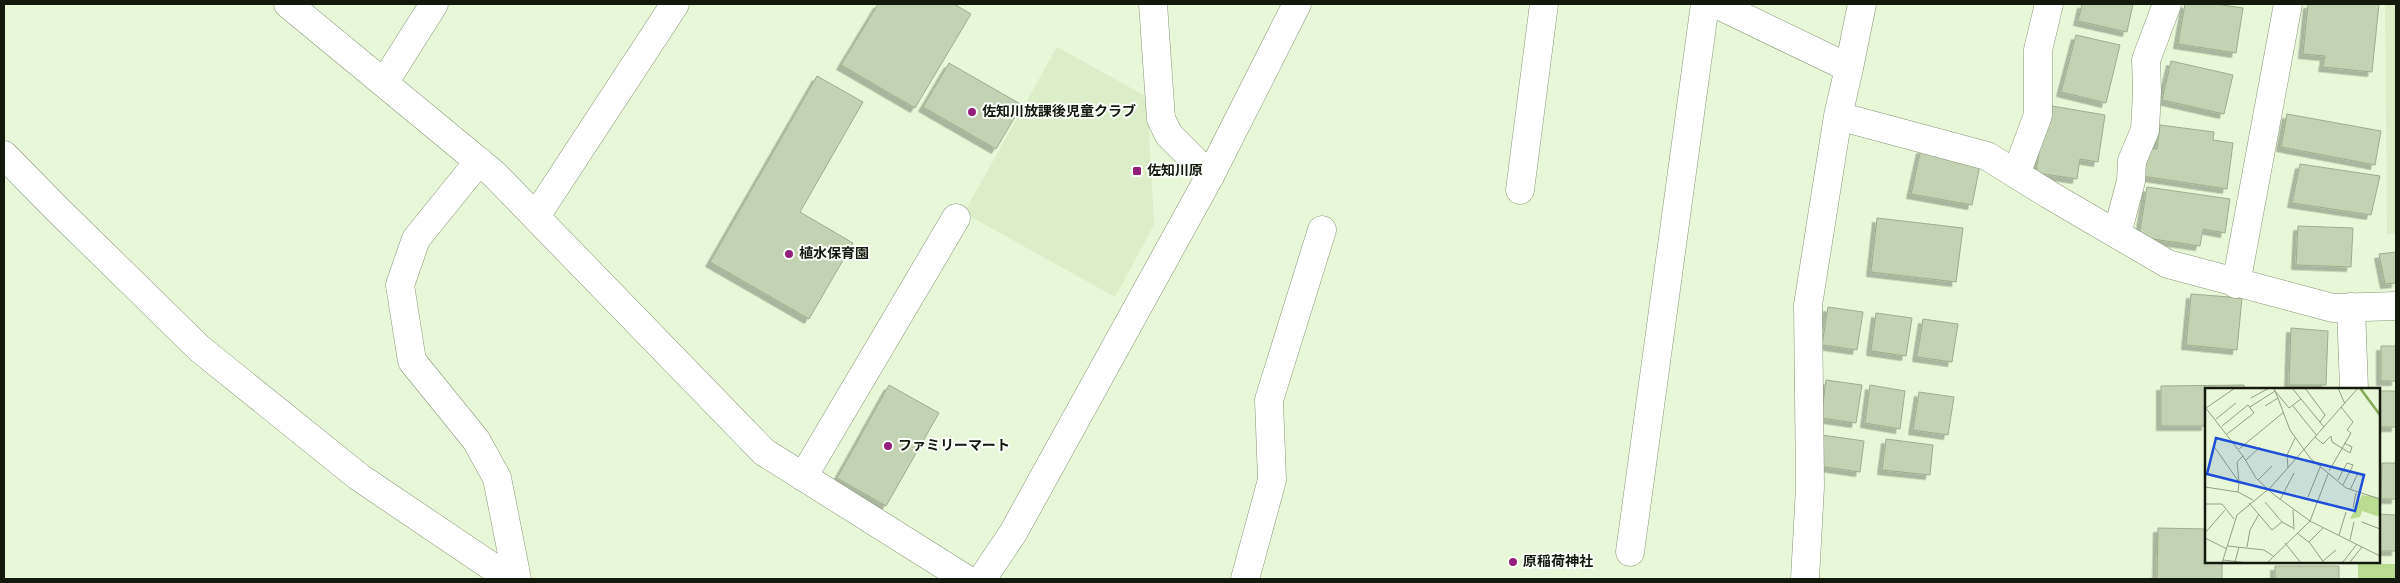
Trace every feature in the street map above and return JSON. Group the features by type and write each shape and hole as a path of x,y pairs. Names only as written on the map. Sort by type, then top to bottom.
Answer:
{"street":[{"path":"289,4 479,161 536,216 764,452 966,579"},
{"path":"384,83 434,4"},
{"path":"536,216 675,4"},
{"path":"1154,4 1161,119 1169,135 1210,176"},
{"path":"982,579 1013,533 1210,176 1297,4"},
{"path":"1520,190 1544,4"},
{"path":"1630,552 1705,4"},
{"path":"1716,4 1849,68"},
{"path":"1805,579 1810,487 1808,304 1838,116 1862,4"},
{"path":"2016,174 2038,115 2038,50 2049,4"},
{"path":"2117,234 2130,181 2132,160 2145,130 2146,60 2167,4"},
{"path":"2236,284 2288,4"},
{"path":"1838,116 1987,156 2168,264 2236,284 2333,308 2396,306"},
{"path":"4,155 200,349 359,477 510,579"},
{"path":"479,161 416,240 400,285 412,361 476,440 497,478 517,579"},
{"path":"803,478 956,218"},
{"path":"1245,579 1272,480 1270,400 1322,230"},
{"path":"2351,307 2354,388"}],"shaded area":[{"path":"2385,4 2396,4 2396,233 2387,234"},
{"path":"1057,47 1147,97 1154,225 1115,297 964,213"}],"green space":[{"path":"2358,564 2396,564 2396,579 2358,579"}],"building":[{"path":"878,4 954,4 971,14 915,108 841,65"},
{"path":"2082,4 2133,4 2127,32 2078,21"},
{"path":"2185,4 2216,4 2243,8 2236,53 2178,44"},
{"path":"2308,4 2379,4 2372,72 2323,67 2325,56 2303,54"},
{"path":"2076,35 2120,45 2106,103 2061,92"},
{"path":"2171,61 2233,75 2224,114 2162,100"},
{"path":"949,63 1022,105 996,149 923,107"},
{"path":"817,76 863,102 800,212 853,243 809,319 710,262"},
{"path":"2046,105 2105,115 2098,162 2080,159 2077,179 2036,173"},
{"path":"2287,114 2381,131 2375,165 2281,147"},
{"path":"2160,125 2214,132 2213,140 2233,143 2227,189 2142,176 2146,148 2157,149"},
{"path":"1921,149 1981,160 1972,205 1911,194"},
{"path":"2300,164 2380,176 2371,215 2292,203"},
{"path":"2147,187 2230,199 2225,233 2203,229 2200,246 2139,237"},
{"path":"1877,218 1963,228 1956,282 1871,272"},
{"path":"2298,226 2353,228 2351,267 2296,265"},
{"path":"2396,252 2396,283 2385,284 2379,254"},
{"path":"2191,294 2242,298 2237,350 2186,345"},
{"path":"1828,307 1863,312 1857,350 1822,345"},
{"path":"1876,313 1912,318 1906,356 1871,351"},
{"path":"1923,319 1958,324 1952,362 1917,357"},
{"path":"2291,328 2328,331 2326,385 2289,385"},
{"path":"2381,346 2396,346 2396,381 2381,381"},
{"path":"1826,380 1862,385 1856,423 1821,418"},
{"name":"ファミリーマート","path":"889,385 939,413 886,506 837,478"},
{"path":"1870,385 1905,391 1900,429 1865,423"},
{"path":"2244,385 2244,388 2205,388 2205,426 2161,426 2161,386"},
{"path":"2380,391 2396,391 2396,427 2380,427"},
{"path":"1919,392 1954,397 1948,435 1913,430"},
{"path":"1822,435 1864,441 1860,472 1818,466"},
{"path":"1886,439 1933,445 1930,475 1882,470"},
{"path":"2382,463 2396,463 2396,499 2381,499"},
{"path":"2380,514 2396,515 2396,551 2380,551"},
{"path":"2158,528 2205,529 2205,563 2222,563 2222,579 2157,579"},
{"path":"2275,566 2339,566 2339,579 2275,579"}],"place":[{"name":"佐知川放課後児童クラブ","path":"972,112"},
{"name":"佐知川原","path":"1137,171"},
{"name":"植水保育園","path":"789,254"},
{"name":"ファミリーマート","path":"888,446"},
{"name":"原稲荷神社","path":"1513,562"}]}
